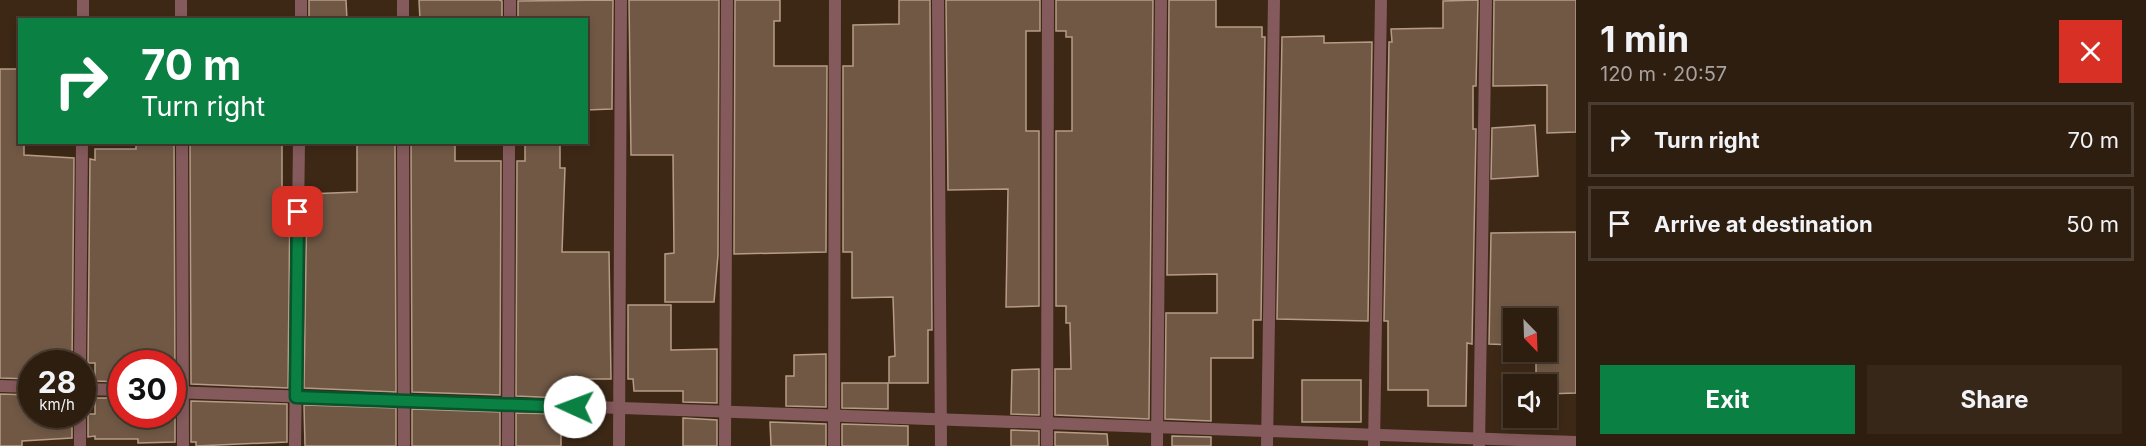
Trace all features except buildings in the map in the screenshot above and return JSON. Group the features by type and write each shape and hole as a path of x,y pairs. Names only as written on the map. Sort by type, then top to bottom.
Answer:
{"street":[{"path":"83,0 83,18"},
{"path":"180,0 181,18"},
{"path":"301,0 301,18"},
{"path":"402,0 403,18"},
{"path":"510,0 510,18"},
{"path":"619,446 621,0"},
{"path":"725,446 727,0"},
{"path":"834,446 835,0"},
{"path":"938,0 941,446"},
{"path":"1047,446 1048,0"},
{"path":"1157,446 1161,0"},
{"path":"1267,446 1274,0"},
{"path":"1374,440 1381,0"},
{"path":"1479,442 1486,0"},
{"path":"80,350 82,144"},
{"path":"179,350 182,144"},
{"path":"295,446 299,144"},
{"path":"403,144 404,446"},
{"path":"508,446 509,144"},
{"path":"0,386 18,387"},
{"path":"186,393 1267,431 1374,440 1576,442"},
{"path":"80,428 80,446"},
{"path":"181,428 183,446"}],"route":[{"path":"298,212 296,397 575,407"}]}
